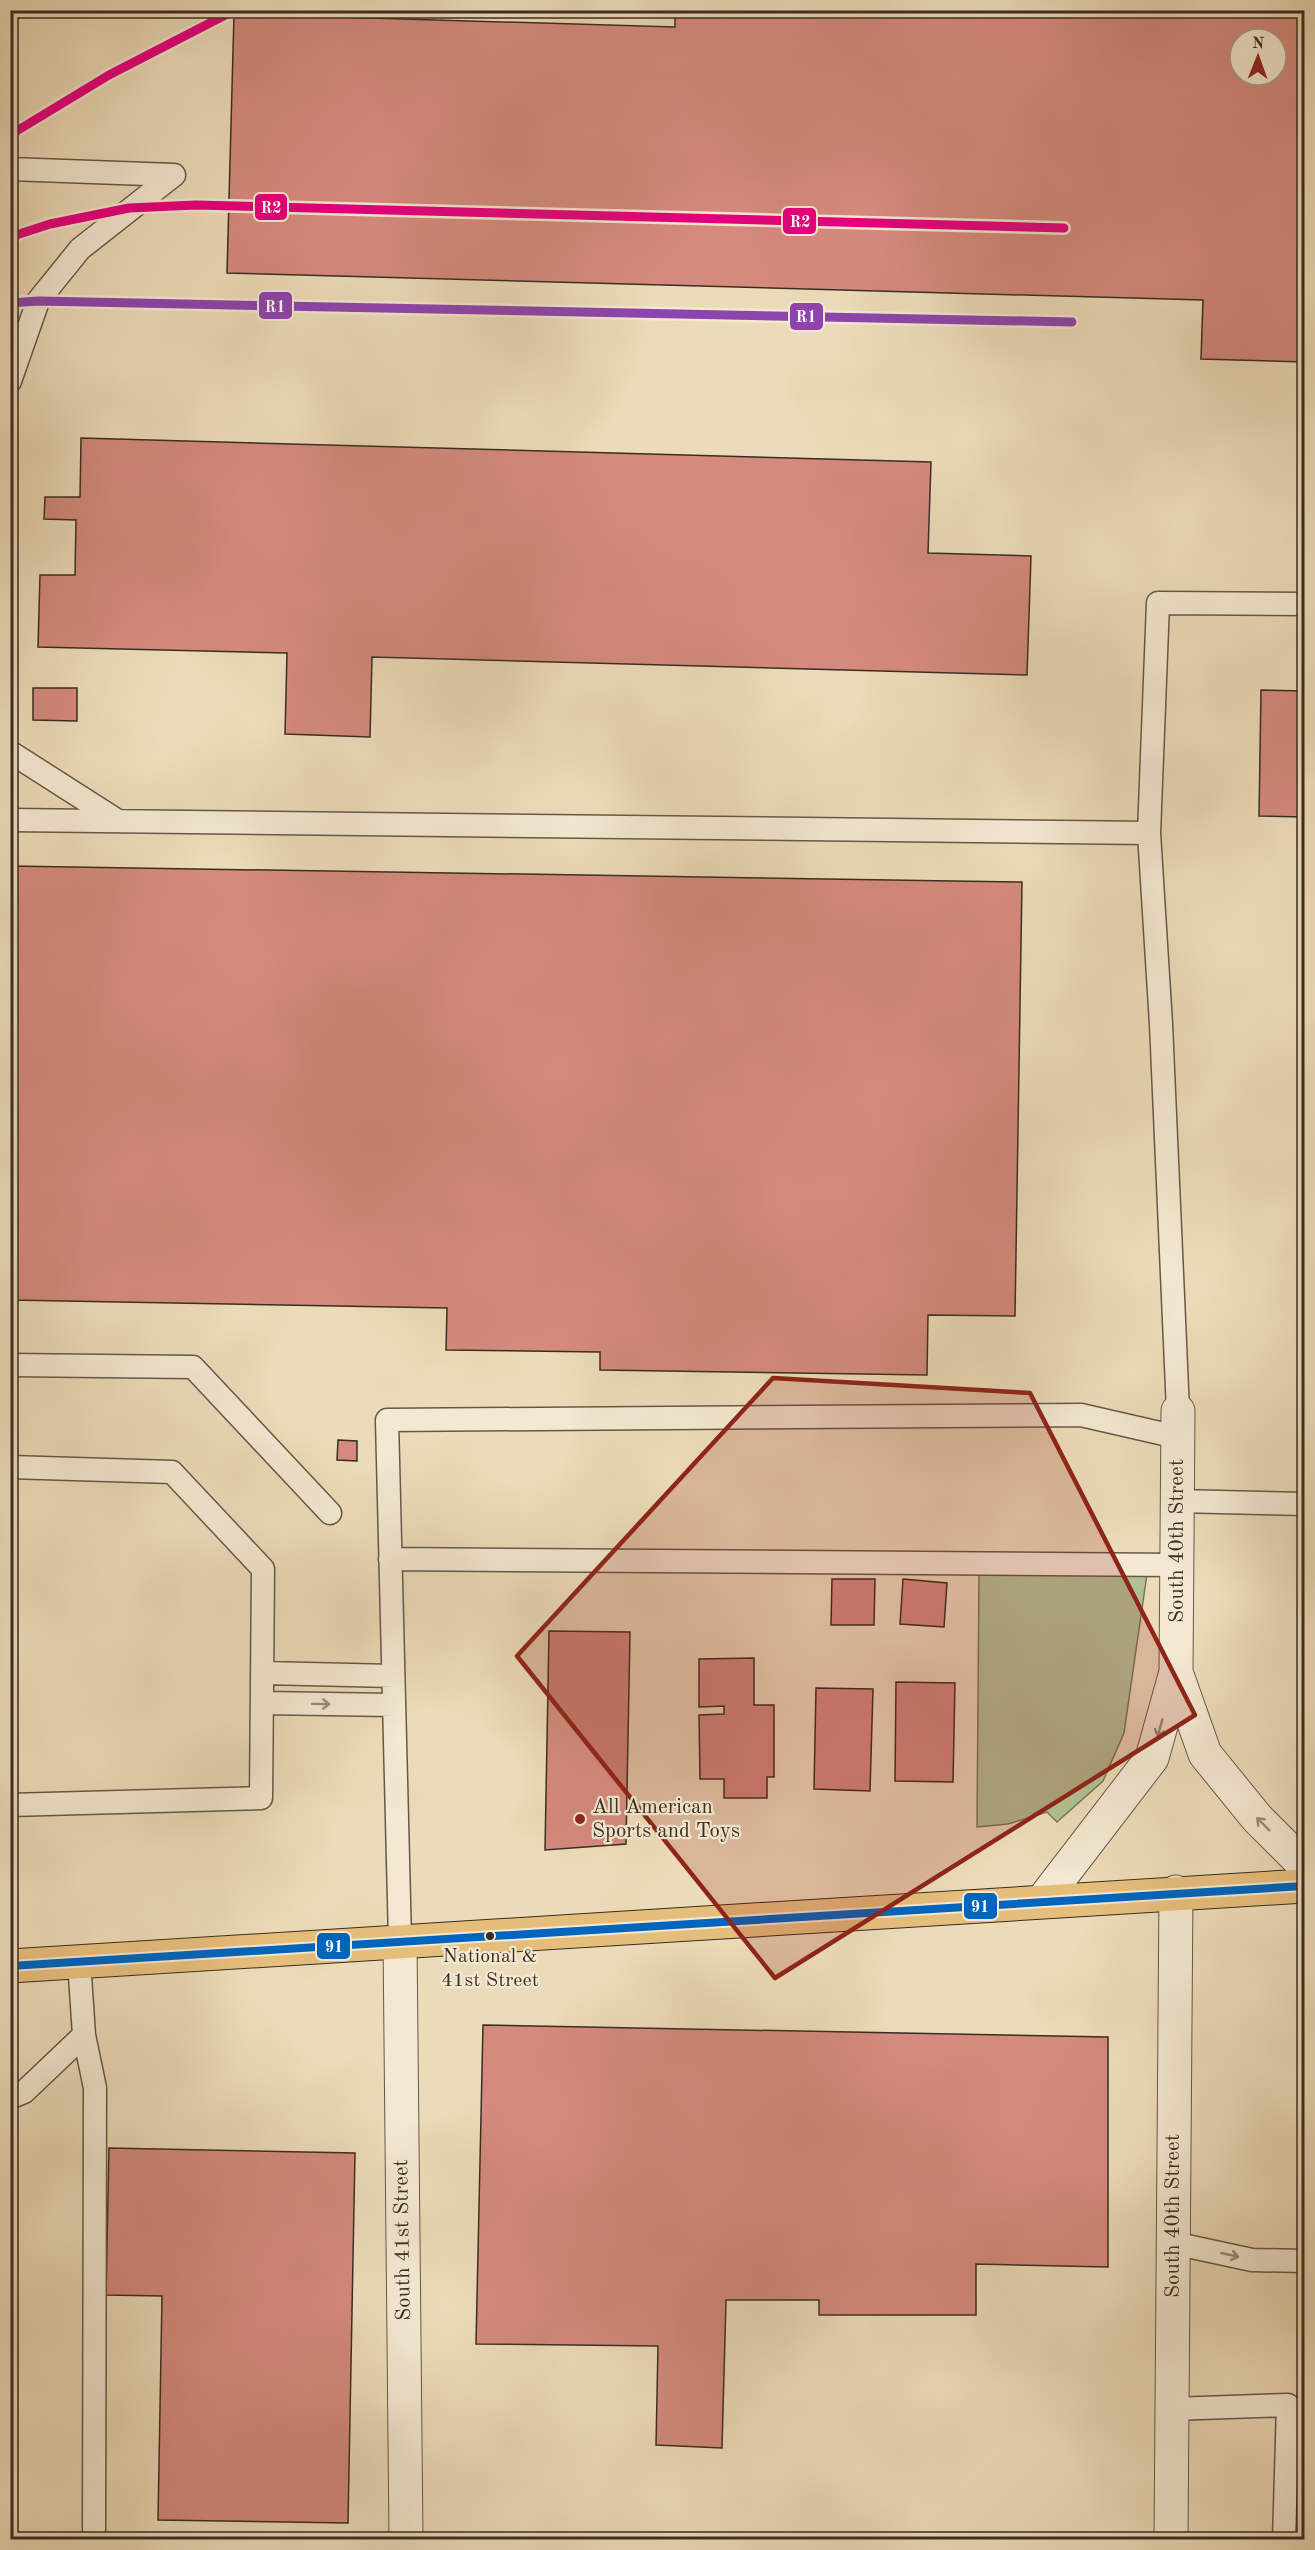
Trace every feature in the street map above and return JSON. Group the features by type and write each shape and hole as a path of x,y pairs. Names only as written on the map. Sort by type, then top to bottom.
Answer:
{"main road":[{"path":"10,1966 1043,1900 1305,1886"}],"street":[{"name":"South 40th Street","path":"1043,1900 1152,1758 1176,1672 1178,1424"},
{"name":"South 40th Street","path":"1176,1672 1205,1754 1257,1818 1305,1865"},
{"name":"South 40th Street","path":"1171,2540 1176,1892"},
{"name":"South 41st Street","path":"400,1940 406,2540"}],"lane":[{"path":"10,169 174,175 80,249 38,301 10,381"},
{"path":"400,1940 387,1420 1081,1415 1178,1424 1161,1024 1149,833 1158,603 1305,604"},
{"path":"10,752 118,821"},
{"path":"10,820 1149,833"},
{"path":"10,1365 193,1367 330,1513"},
{"path":"10,1467 172,1472 263,1569 261,1798 10,1805"},
{"path":"1177,1501 1305,1504"},
{"path":"390,1559 1177,1565"},
{"path":"263,1673 393,1676"},
{"path":"263,1703 393,1705"},
{"path":"79,1961 84,2035 95,2088 94,2540"},
{"path":"10,2098 24,2091 84,2035"},
{"path":"1173,2243 1252,2260 1305,2261"},
{"path":"1172,2409 1288,2405 1284,2540"}],"highlighted area":[{"path":"773,1378 1030,1393 1195,1715 775,1978 517,1656"}],"green space":[{"path":"979,1571 1147,1574 1124,1733 1103,1781 1057,1822 1047,1812 1008,1824 977,1827"}],"building":[{"path":"675,10 1304,10 1304,362 1201,359 1203,300 227,273 234,14 675,27"},
{"path":"81,438 931,462 928,553 1031,556 1027,675 372,657 370,737 285,734 287,653 38,647 40,575 75,575 76,520 44,519 45,497 80,497"},
{"path":"33,688 77,688 77,721 33,720"},
{"path":"1261,690 1304,691 1304,817 1259,816"},
{"path":"10,866 1022,882 1015,1316 928,1315 927,1375 600,1370 600,1352 446,1350 447,1308 10,1300"},
{"path":"338,1440 357,1441 357,1461 337,1460"},
{"path":"832,1579 875,1579 874,1625 831,1625"},
{"path":"903,1579 947,1583 944,1627 900,1624"},
{"path":"549,1631 630,1632 626,1844 545,1850"},
{"path":"754,1658 754,1705 774,1705 774,1777 767,1777 767,1798 724,1798 724,1779 700,1779 699,1715 724,1714 724,1706 699,1707 699,1659"},
{"path":"896,1682 955,1683 953,1782 895,1781"},
{"path":"816,1688 873,1689 870,1791 814,1789"},
{"path":"483,2025 1108,2037 1108,2267 976,2264 976,2315 819,2315 819,2300 726,2300 722,2448 656,2445 658,2346 476,2344"},
{"path":"109,2148 355,2153 348,2523 158,2520 162,2296 106,2295"}],"transit line":[{"name":"R2","path":"10,135 109,75 235,10"},
{"name":"R2","path":"10,237 50,224 129,208 196,205 1064,228"},
{"name":"R1","path":"10,303 38,301 1072,322"},
{"name":"91","path":"10,1966 1304,1886"}],"place":[{"name":"All American Sports and Toys","path":"580,1819"},
{"name":"National & 41st Street","path":"490,1936"}]}
